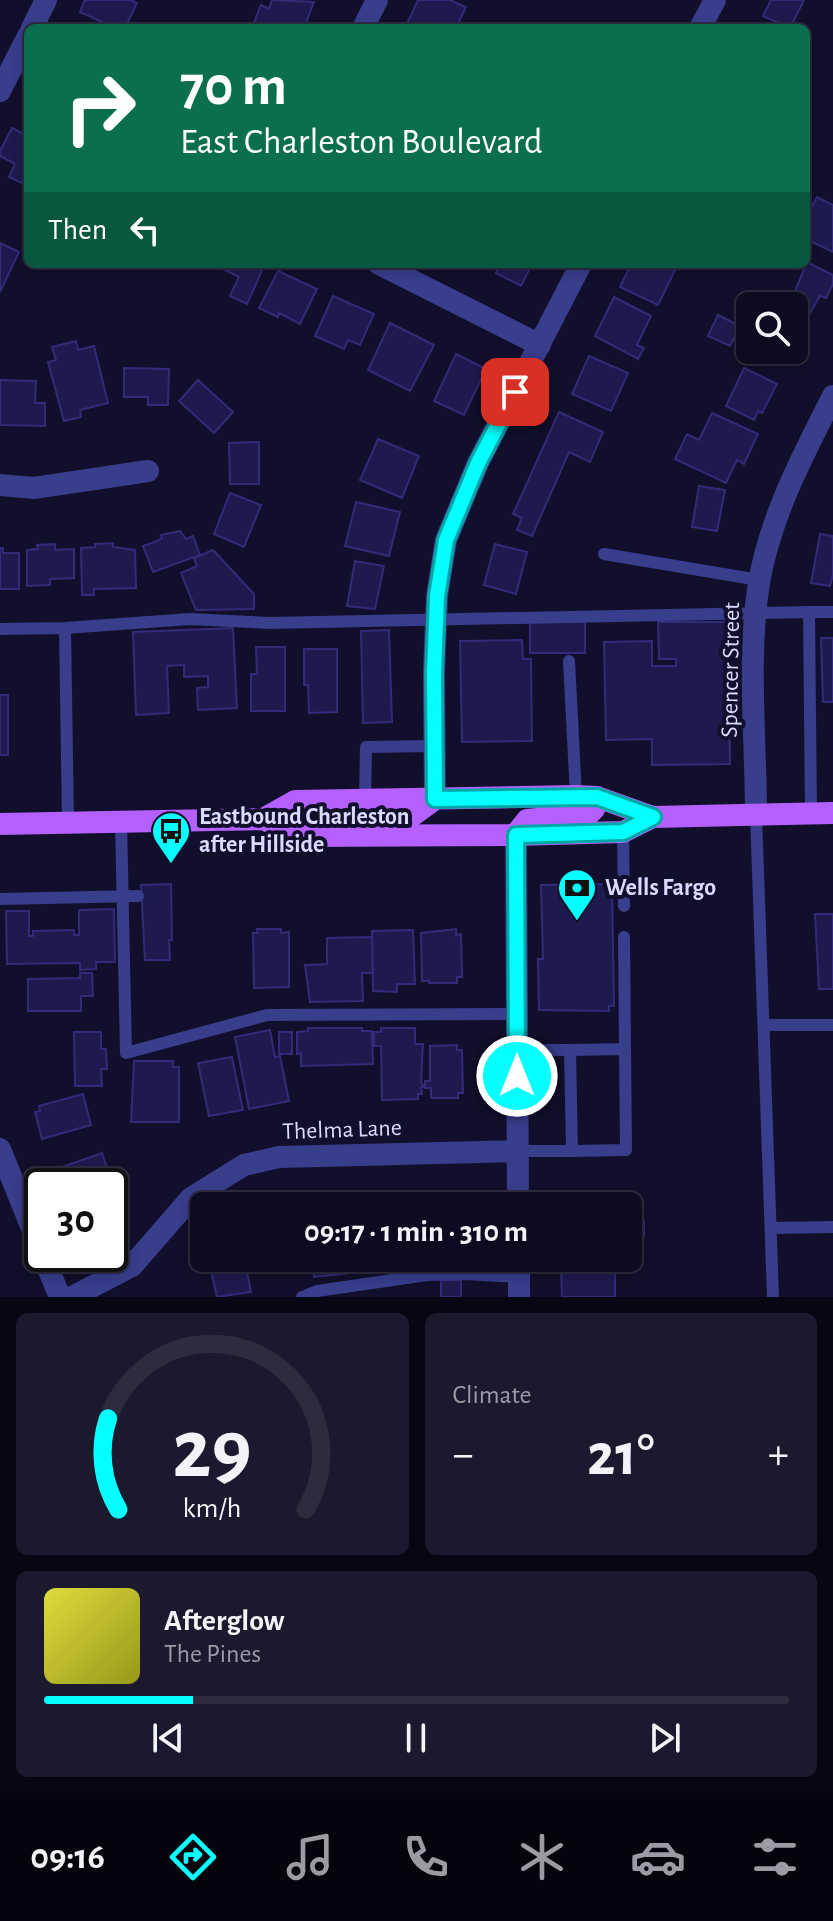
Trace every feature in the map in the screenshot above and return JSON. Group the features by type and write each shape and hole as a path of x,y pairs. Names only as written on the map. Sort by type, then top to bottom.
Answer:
{"main road":[{"path":"263,819 295,801 586,797 653,817 822,814"},
{"path":"516,835 527,820 589,814 594,809 586,797"},
{"path":"299,836 311,823 409,818 435,799"},
{"path":"0,824 263,819 299,836 516,835 623,832 653,817"}],"street":[{"path":"34,24 46,0"},
{"path":"365,24 377,0"},
{"path":"702,24 715,0"},
{"path":"9,81 24,45"},
{"path":"387,268 540,345"},
{"path":"435,799 436,619 446,540 478,463 579,268"},
{"name":"Spencer Street","path":"756,815 755,615 759,580 781,504 830,410"},
{"path":"0,485 34,488 148,471"},
{"path":"516,835 518,1192"},
{"path":"0,1151 24,1209"},
{"name":"Thelma Lane","path":"72,1297 132,1266 191,1198 244,1165 279,1157 518,1151"},
{"path":"50,1272 60,1297"}],"lane":[{"path":"604,554 759,580"},
{"path":"809,612 822,814"},
{"path":"0,629 65,628 190,619 270,623 833,612"},
{"path":"65,628 68,823"},
{"path":"569,661 586,797"},
{"path":"365,801 366,747 434,746"},
{"path":"756,815 773,1297"},
{"path":"121,822 126,1053 267,1015 517,1014"},
{"path":"623,832 624,906"},
{"path":"0,899 138,896"},
{"path":"518,1151 626,1150 624,937"},
{"path":"765,1025 833,1025"},
{"path":"517,1050 625,1049"},
{"path":"570,1050 572,1151"},
{"path":"771,1228 833,1227"},
{"path":"302,1297 317,1291 427,1275 519,1277"}],"building":[{"path":"85,0 131,0 137,3 127,24 106,24 80,12"},
{"path":"272,0 314,2 306,24 254,24 261,5 269,9"},
{"path":"418,0 450,0 466,7 458,24 407,24"},
{"path":"771,0 804,0 792,24 781,24 763,16"},
{"path":"12,128 24,134 24,184 9,177 15,164 0,156"},
{"path":"817,197 833,205 833,252 810,241 810,211"},
{"path":"0,243 19,252 0,292"},
{"path":"810,264 833,275 833,284 826,298 820,296 810,313 808,292 795,292 805,268 810,268"},
{"path":"221,268 263,268 247,304 230,296 239,277"},
{"path":"499,268 530,268 521,286 496,273"},
{"path":"629,268 676,268 658,305 620,287"},
{"path":"278,271 317,289 300,324 279,313 278,317 259,308"},
{"path":"333,296 374,314 360,345 348,340 344,349 315,336"},
{"path":"614,297 651,316 637,345 644,348 638,359 595,336"},
{"path":"718,315 736,324 736,334 730,346 708,336"},
{"path":"390,323 434,345 410,391 368,370"},
{"path":"76,341 78,350 94,346 108,403 80,410 81,417 64,421 48,362 56,360 52,347"},
{"path":"456,354 486,369 464,415 434,401"},
{"path":"589,356 628,373 611,411 572,394"},
{"path":"124,368 169,369 168,405 148,405 148,397 124,397"},
{"path":"744,368 777,384 762,413 758,411 754,420 726,406"},
{"path":"0,380 36,381 35,403 45,403 45,426 0,425"},
{"path":"198,380 233,412 214,433 179,401"},
{"path":"559,412 603,432 590,462 569,452 532,536 517,530 522,518 513,514"},
{"path":"712,413 758,434 744,464 737,460 726,483 675,459 687,434 699,440"},
{"path":"378,439 419,456 402,498 360,480"},
{"path":"259,442 259,484 230,484 229,443"},
{"path":"699,486 725,490 717,531 692,527"},
{"path":"230,493 261,505 244,547 214,534"},
{"path":"356,502 400,512 389,556 345,546"},
{"path":"180,531 186,539 193,536 200,555 153,572 143,546 162,538 161,535"},
{"path":"820,534 833,536 830,586 811,583"},
{"path":"113,543 113,547 135,550 136,588 94,589 94,595 82,595 81,548"},
{"path":"55,544 55,550 74,549 74,578 50,579 50,585 27,586 27,550 38,549 37,545"},
{"path":"495,544 527,552 516,594 484,585"},
{"path":"0,548 3,548 3,553 19,553 19,589 0,589"},
{"path":"213,550 254,594 254,609 196,610 181,573 197,566 194,558"},
{"path":"355,561 384,566 375,609 347,606"},
{"path":"530,622 585,622 585,653 530,653"},
{"path":"658,622 728,622 730,764 652,765 652,739 606,740 604,642 652,641 652,666 676,666 676,659 659,659"},
{"path":"233,628 237,708 198,710 197,688 208,687 208,676 184,677 184,665 167,666 169,713 136,715 133,632"},
{"path":"389,630 392,722 363,723 361,631"},
{"path":"821,638 833,638 833,702 823,702"},
{"path":"522,640 523,659 531,659 532,741 462,742 460,641"},
{"path":"256,647 285,647 285,711 251,711 251,674 257,674"},
{"path":"304,649 337,649 337,712 309,713 308,685 304,685"},
{"path":"0,695 8,695 8,755 0,755"},
{"path":"171,884 170,960 145,960 141,885"},
{"name":"Wells Fargo","path":"612,884 614,1006 609,1006 609,1011 539,1010 538,959 543,959 541,885"},
{"path":"114,909 115,962 96,962 96,969 80,970 80,963 7,964 6,911 29,911 29,936 33,936 33,931 74,930 74,935 79,935 79,910"},
{"path":"815,914 833,914 833,989 819,989"},
{"path":"257,929 289,932 289,987 254,988 253,933 258,933"},
{"path":"456,929 456,935 461,934 462,977 457,977 457,983 422,981 421,933"},
{"path":"413,930 415,984 397,984 397,992 373,991 372,931"},
{"path":"372,937 373,973 362,973 363,1001 310,1002 305,965 327,964 327,938"},
{"path":"80,973 92,973 93,996 81,996 81,1011 28,1011 28,979 80,978"},
{"path":"308,1028 362,1028 362,1031 372,1031 373,1064 301,1066 301,1053 297,1054 297,1032 308,1031"},
{"path":"381,1028 415,1028 415,1044 423,1044 421,1082 424,1087 421,1087 422,1094 418,1094 418,1099 382,1100 381,1046 374,1046 374,1032 381,1032"},
{"path":"270,1030 275,1057 280,1056 289,1101 249,1109 235,1037"},
{"path":"74,1032 101,1032 101,1049 106,1049 107,1069 101,1069 102,1086 75,1086"},
{"path":"279,1032 292,1032 292,1054 279,1054"},
{"path":"457,1045 457,1050 462,1050 463,1093 458,1093 458,1098 431,1098 431,1088 425,1088 425,1081 430,1081 430,1046"},
{"path":"232,1057 243,1110 209,1116 198,1063"},
{"path":"134,1061 173,1061 173,1067 179,1067 179,1122 131,1122"},
{"path":"83,1094 91,1125 42,1139 35,1112 40,1111 39,1106"},
{"path":"102,1153 107,1168 59,1168"},
{"path":"211,1272 247,1272 251,1292 217,1297"},
{"path":"313,1272 359,1272 314,1277"},
{"path":"561,1272 615,1272 615,1297 562,1297"},
{"path":"441,1280 461,1280 461,1297 441,1297"}],"place":[{"name":"Eastbound Charleston after Hillside","path":"171,865"},
{"name":"Wells Fargo","path":"577,922"}],"route":[{"path":"515,392 478,463 446,540 437,596 435,799 597,797 653,817 623,832 516,835 517,1076"}]}
